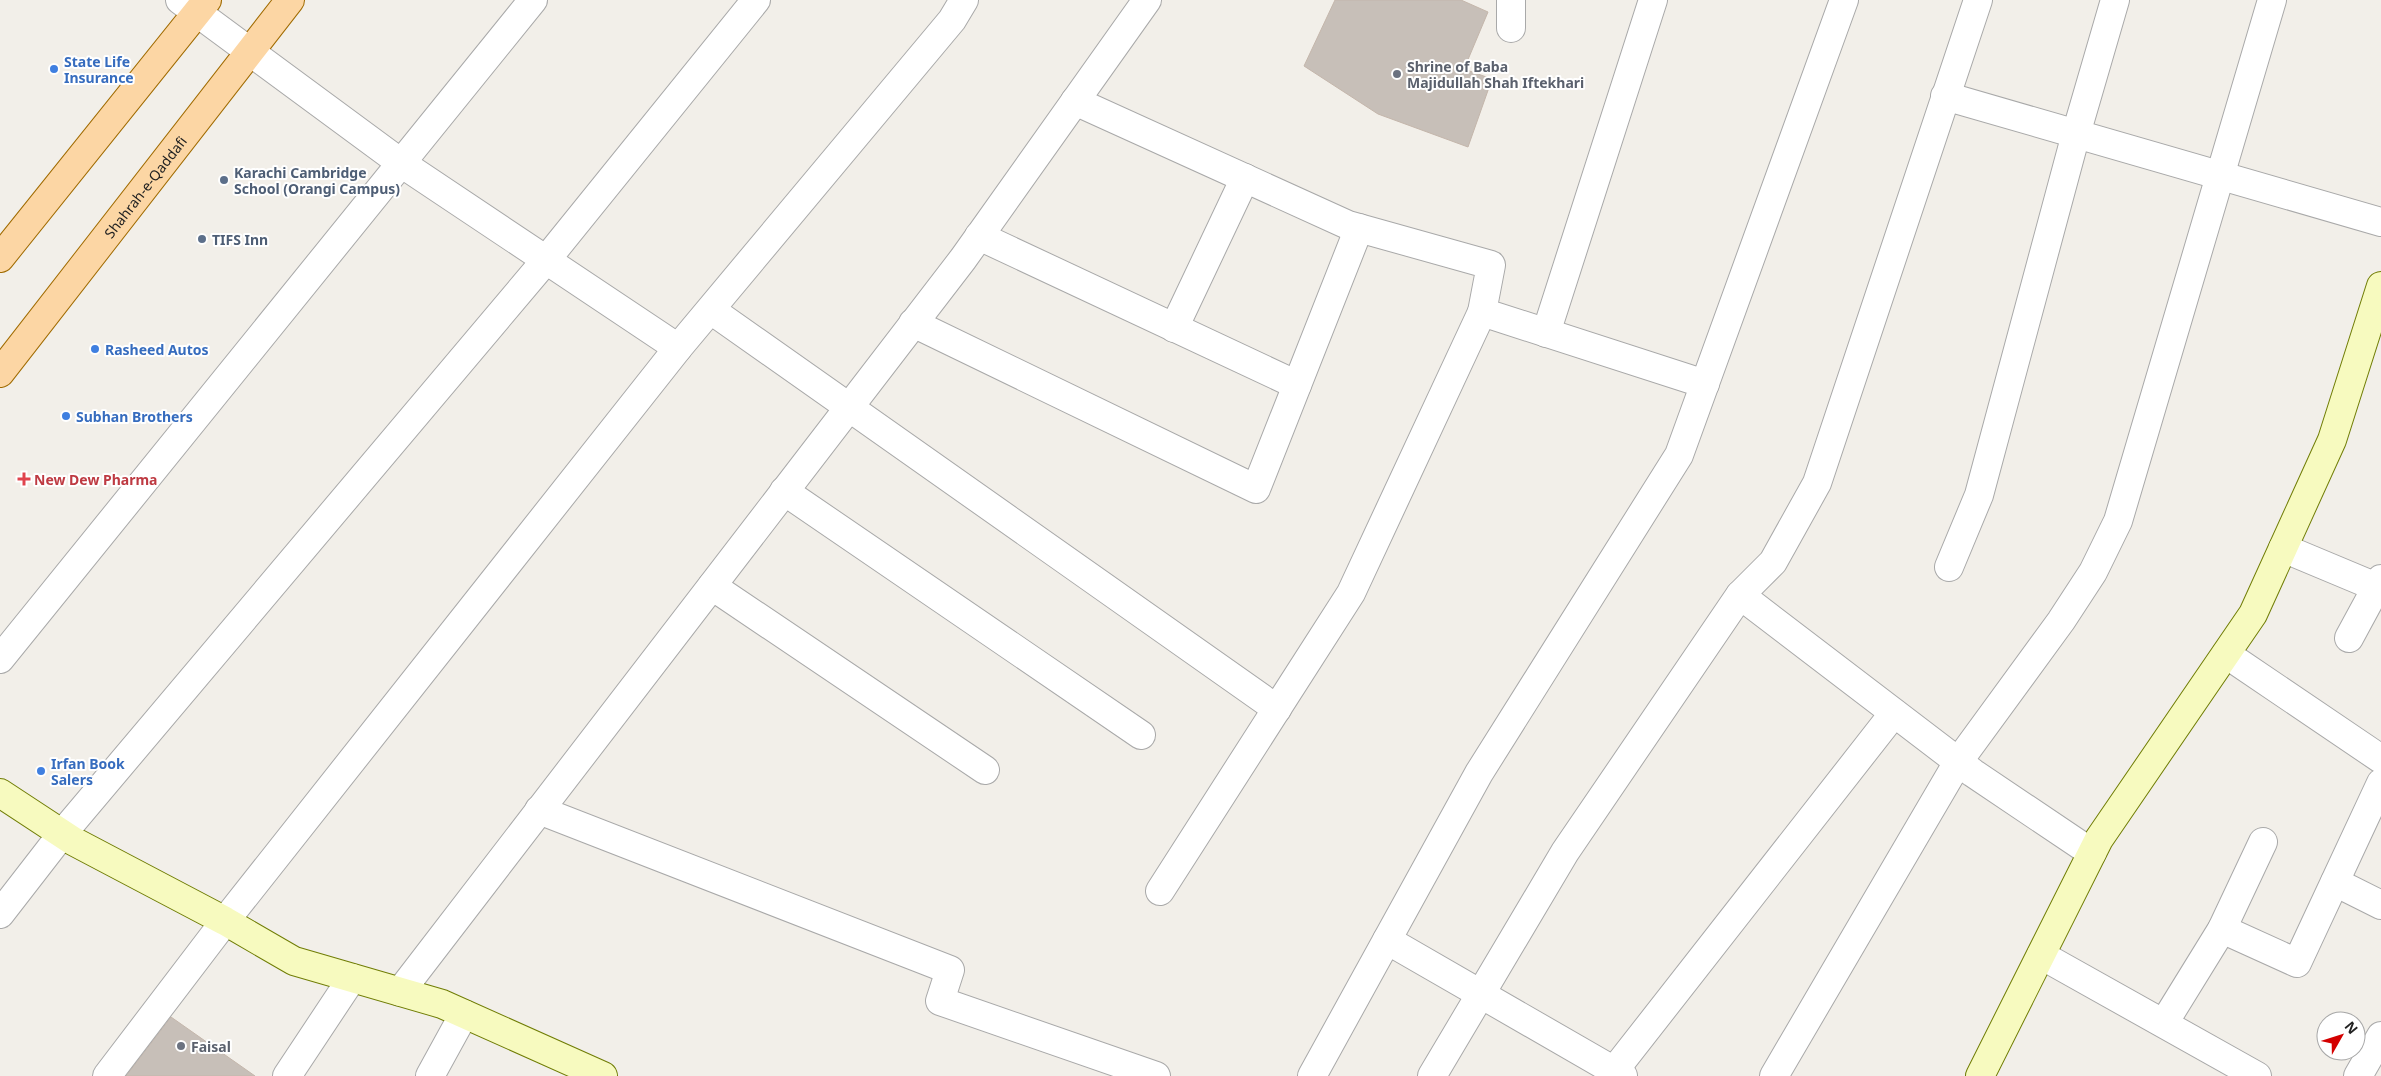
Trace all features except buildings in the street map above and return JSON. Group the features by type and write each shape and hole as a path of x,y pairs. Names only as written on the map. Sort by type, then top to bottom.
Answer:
{"main road":[{"name":"Shahrah-e-Qaddafi","path":"0,374 290,0"},
{"path":"0,258 195,4"}],"street":[{"path":"0,660 533,0"},
{"path":"0,914 62,834 546,260 756,0"},
{"path":"107,1076 225,921 678,348 952,20 964,0"},
{"path":"400,992 979,236 1147,0"},
{"path":"1511,0 1511,28"},
{"path":"1546,333 1653,0"},
{"path":"1312,1076 1479,773 1679,455 1844,0"},
{"path":"1432,1076 1564,852 1740,596 1773,562 1817,484 1978,0"},
{"path":"1949,567 1979,495 2076,134 2115,0"},
{"path":"1774,1076 1958,762 2061,620 2093,572 2118,521 2272,0"},
{"path":"195,4 250,52 401,164 678,348"},
{"path":"1946,96 2381,222"},
{"path":"1075,101 1348,225 1491,265 1482,312 1350,593 1160,891"},
{"path":"1174,328 1245,178"},
{"path":"913,323 1256,489 1359,228"},
{"path":"979,236 1297,385"},
{"path":"1983,1075 2099,839 2253,614 2332,440 2381,286"},
{"path":"711,310 1277,708"},
{"path":"1482,312 1705,384"},
{"path":"784,491 1141,735"},
{"path":"2283,548 2380,585 2349,638"},
{"path":"712,586 985,770"},
{"path":"1740,596 1958,762 2092,853"},
{"path":"2226,654 2381,759"},
{"path":"1386,940 1616,1074 1894,713"},
{"path":"2222,929 2297,963 2381,783"},
{"path":"0,793 62,834 225,921 294,961 442,1004 604,1076"},
{"path":"539,810 950,970 940,1001 1156,1076"},
{"path":"2164,1022 2222,929 2262,842"},
{"path":"2335,882 2381,905"},
{"path":"2041,956 2164,1022 2257,1076"},
{"path":"287,1076 352,978"},
{"path":"430,1076 464,1014"},
{"path":"2358,1076 2381,1036"}],"place":[{"name":"State Life Insurance","path":"54,69"},
{"name":"Shrine of Baba Majidullah Shah Iftekhari","path":"1397,74"},
{"name":"Karachi Cambridge School (Orangi Campus)","path":"224,180"},
{"name":"TIFS Inn","path":"202,239"},
{"name":"Rasheed Autos","path":"95,349"},
{"name":"Subhan Brothers","path":"66,416"},
{"name":"New Dew Pharma","path":"24,479"},
{"name":"Irfan Book Salers","path":"41,771"},
{"name":"Faisal","path":"181,1046"}]}
